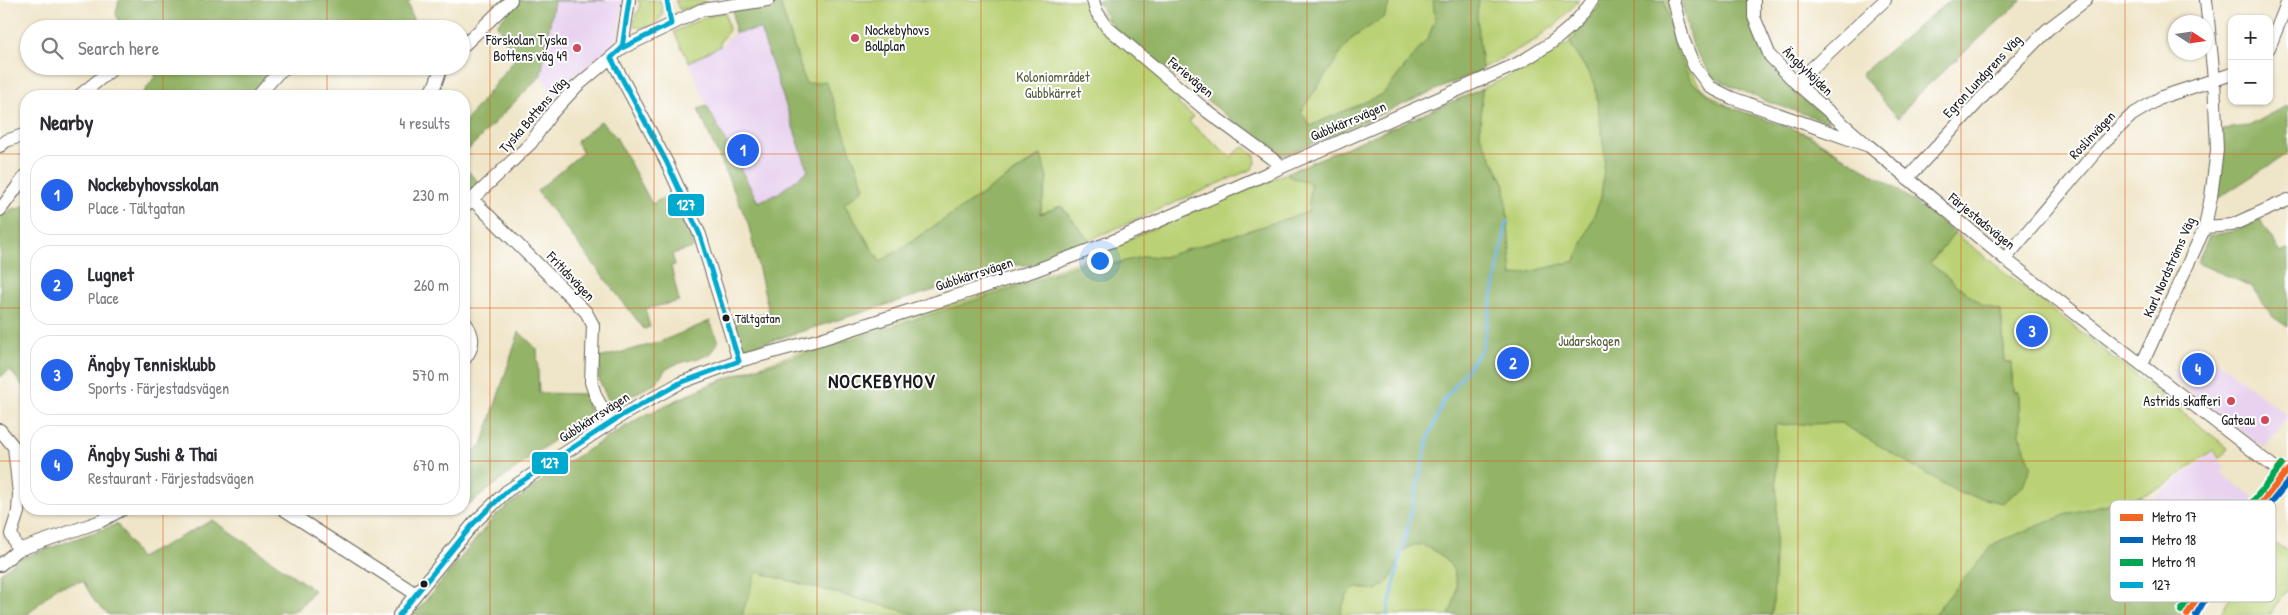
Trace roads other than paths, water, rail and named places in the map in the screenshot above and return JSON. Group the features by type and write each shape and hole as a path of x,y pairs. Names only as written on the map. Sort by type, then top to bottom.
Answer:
{"street":[{"path":"470,39 511,0"},
{"path":"622,48 629,0"},
{"name":"Tyska Bottens Väg","path":"470,202 531,143 551,114 576,87 622,48 701,10 768,0"},
{"name":"Ferievägen","path":"1093,0 1096,12 1107,27 1208,112 1282,166"},
{"name":"Gubbkärrsvägen","path":"399,615 474,523 507,491 611,422 680,383 739,360 821,339 1036,270 1113,241 1515,65 1535,54 1563,34 1592,0"},
{"name":"Färjestadsvägen","path":"1673,0 1683,39 1694,66 1710,87 1732,98 1869,146 2005,259 2288,478"},
{"name":"Ängbyhöjden","path":"1754,0 1754,16 1770,56 1796,83 1869,146"},
{"path":"1796,83 1885,0"},
{"name":"Egron Lundgrens Väg","path":"1907,179 2021,56 2048,29 2086,0"},
{"name":"Karl Nordströms Väg","path":"2142,364 2206,228 2217,150 2214,79 2206,0"},
{"path":"2273,38 2288,1"},
{"path":"611,58 666,160 700,235 739,360"},
{"path":"86,90 105,75"},
{"path":"263,90 276,75"},
{"path":"432,90 435,85 436,75"},
{"name":"Roslinvägen","path":"2005,259 2104,142 2132,115 2162,96 2228,75"},
{"path":"0,146 6,141 20,136"},
{"path":"0,210 20,183"},
{"path":"2206,228 2232,225 2288,200"},
{"name":"Fritidsvägen","path":"470,204 586,312 593,325 591,382 596,397 611,422"},
{"path":"470,329 473,333 472,350 470,352"},
{"path":"0,430 14,447 19,494 18,512 5,531 18,550"},
{"path":"0,565 18,550 101,521 112,515"},
{"path":"291,515 416,594"}],"waterway":[{"path":"1387,615 1429,436 1444,400 1482,349 1507,221"}],"metro line":[{"name":"19","path":"2254,500 2282,465"},
{"name":"17","path":"2264,500 2288,470"},
{"name":"18","path":"2273,500 2288,482"},
{"name":"19","path":"2181,611 2186,602"},
{"name":"17","path":"2187,615 2195,602"},
{"name":"18","path":"2196,615 2204,602"}],"place":[{"name":"Nockebyhovs Bollplan","path":"855,38"},
{"name":"Förskolan Tyska Bottens väg 49","path":"577,48"},
{"name":"Nockebyhovsskolan","path":"743,150"},
{"name":"Tältgatan","path":"726,318"},
{"name":"Ängby Tennisklubb","path":"2032,331"},
{"name":"Lugnet","path":"1513,363"},
{"name":"Ängby Sushi & Thai","path":"2198,369"},
{"name":"Astrids skafferi","path":"2231,401"},
{"name":"Gateau","path":"2265,420"}],"district":[{"name":"NOCKEBYHOV","path":"882,381"}],"park label":[{"name":"Koloniområdet Gubbkärret","path":"1053,86"},
{"name":"Judarskogen","path":"1589,341"}]}
